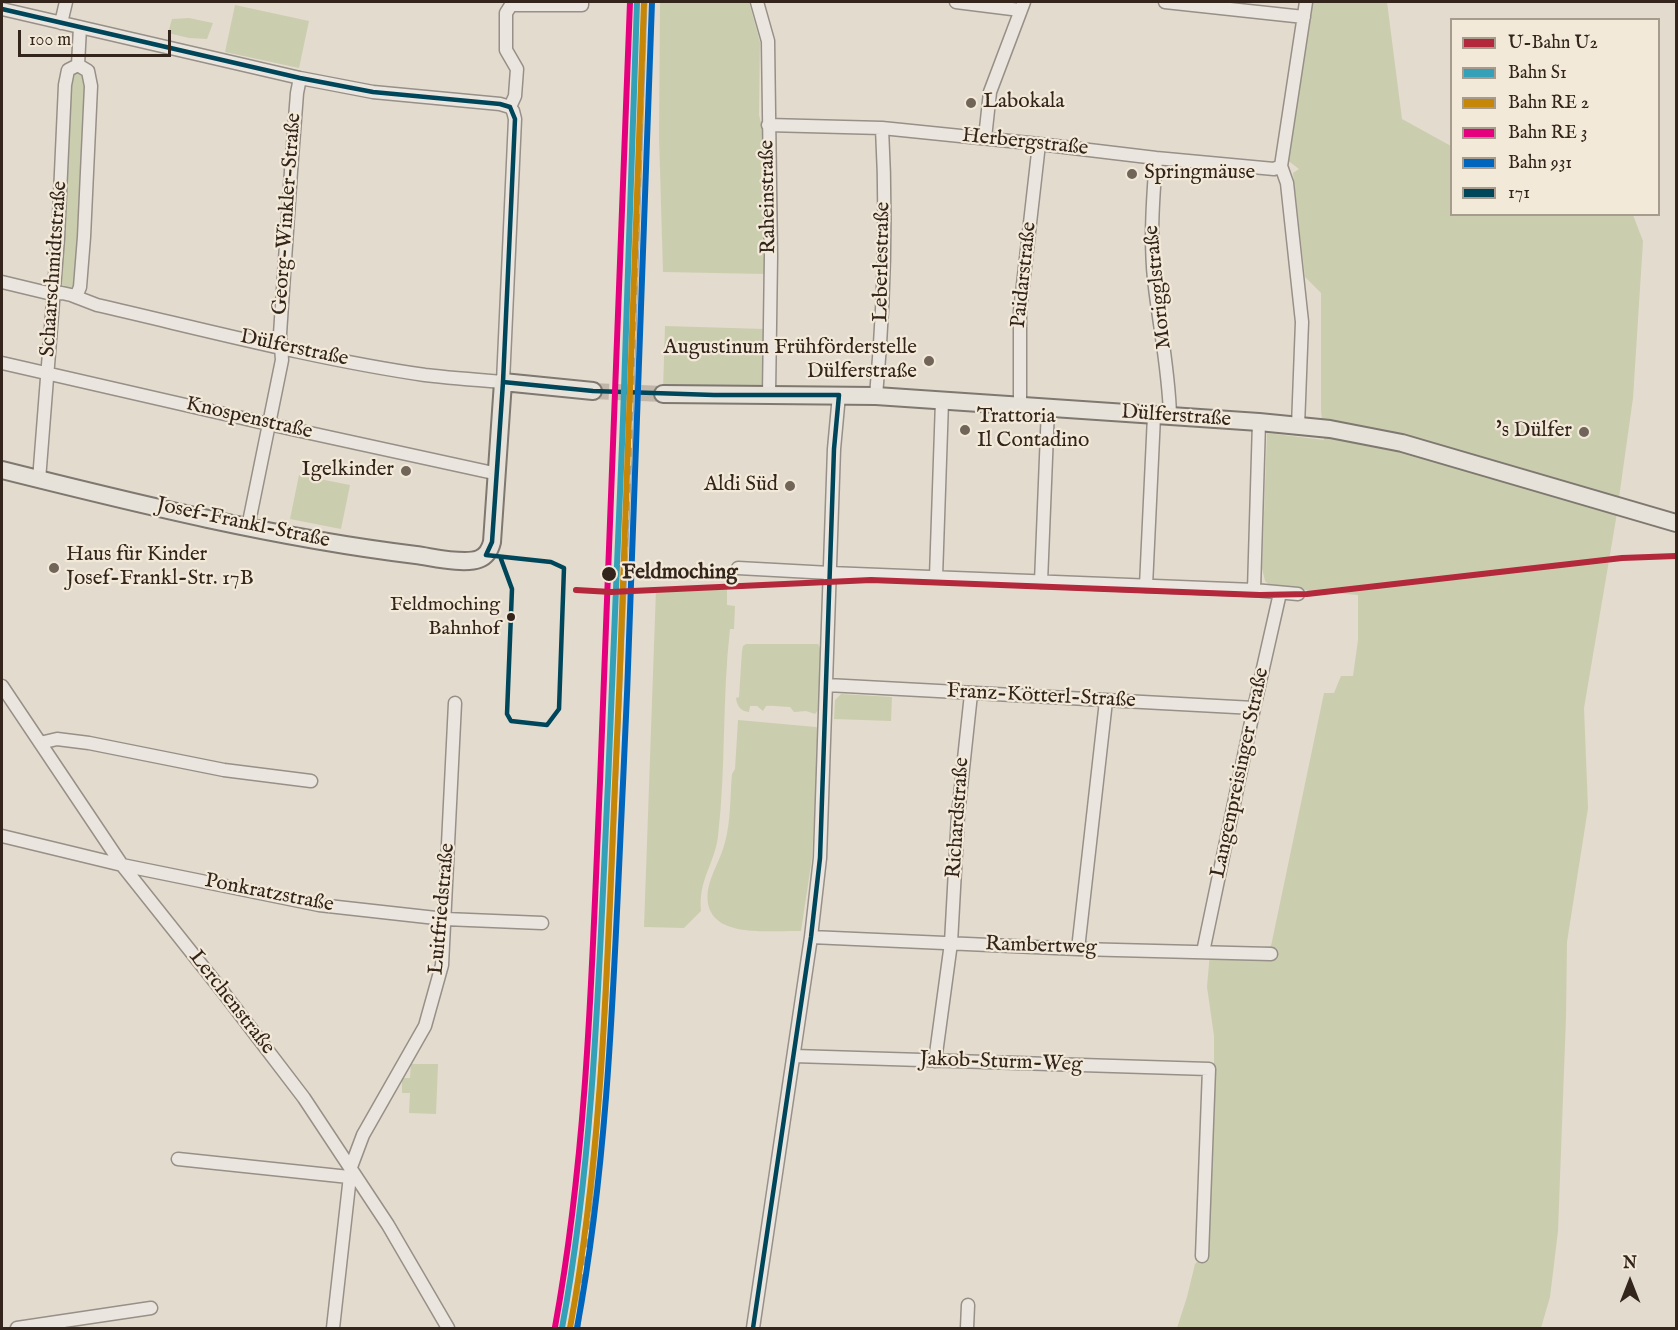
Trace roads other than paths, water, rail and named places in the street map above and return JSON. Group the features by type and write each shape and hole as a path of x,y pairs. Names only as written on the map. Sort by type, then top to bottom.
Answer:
{"main road":[{"name":"Dülferstraße","path":"503,382 593,391"},
{"path":"498,474 503,382"},
{"name":"Dülferstraße","path":"663,394 876,396 1259,422 1339,431 1402,443 1677,523"},
{"name":"Josef-Frankl-Straße","path":"2,470 248,527 449,560 478,560 491,549 498,474"}],"street":[{"path":"61,23 66,2"},
{"path":"510,107 515,96 517,69 506,50 506,13 510,3 582,5 582,2"},
{"name":"Raheinstraße","path":"757,2 768,41 771,245 769,394"},
{"path":"956,2 1022,6 990,92 986,138"},
{"path":"1165,2 1304,17"},
{"path":"1298,426 1302,322 1287,183 1281,166 1306,2"},
{"path":"2,9 300,78 373,92 510,107"},
{"name":"Schaarschmidtstraße","path":"78,65 80,27"},
{"name":"Schaarschmidtstraße","path":"39,480 58,238 65,79 68,70 78,65 84,67 90,75 91,86 84,237 80,287 76,297"},
{"name":"Georg-Winkler-Straße","path":"248,527 282,360 280,334 297,93 300,78"},
{"path":"503,382 514,119 510,107"},
{"name":"Herbergstraße","path":"768,125 882,128 1156,158 1274,169 1281,166"},
{"name":"Leberlestraße","path":"876,396 884,265 882,128"},
{"name":"Paidarstraße","path":"1020,406 1020,311 1040,144"},
{"name":"Morigglstraße","path":"1146,586 1168,370 1154,277 1152,216 1156,158"},
{"name":"Dülferstraße","path":"2,282 52,294 62,293 97,305 282,347 416,373 503,382"},
{"name":"Knospenstraße","path":"2,363 498,474"},
{"path":"753,1329 811,937 820,858 834,449 839,395"},
{"path":"936,577 942,401"},
{"path":"1041,582 1048,408"},
{"path":"1254,590 1259,422"},
{"path":"738,568 1254,590 1298,594"},
{"name":"Langenpreisinger Straße","path":"1203,952 1280,593"},
{"name":"Franz-Kötterl-Straße","path":"827,685 1254,708"},
{"name":"Lerchenstraße","path":"2,686 122,865 304,1098 350,1172 388,1225 448,1329"},
{"name":"Richardstraße","path":"935,1061 951,943 958,815 971,694"},
{"path":"1078,949 1106,701"},
{"name":"Luitfriedstraße","path":"333,1329 350,1172 363,1135 425,1026 442,964 455,703"},
{"path":"40,743 57,739 89,743 224,770 311,781"},
{"name":"Ponkratzstraße","path":"2,836 122,865 319,905 445,919 542,923"},
{"name":"Rambertweg","path":"811,937 1078,949 1271,954"},
{"name":"Jakob-Sturm-Weg","path":"794,1056 1209,1069 1202,1256"},
{"path":"178,1159 350,1172"},
{"path":"967,1329 968,1305"},
{"path":"17,1329 151,1308"}],"tunnel":[{"path":"593,391 663,394"}],"railway":[{"path":"578,1328 596,1140 606,996 630,455 645,2"}],"metro line":[{"name":"U2","path":"576,590 611,592 871,580 1260,595 1307,594 1622,558 1676,556"}],"rail line":[{"name":"S1","path":"562,1328 582,1193 598,988 620,490 637,2"},
{"name":"931","path":"577,1328 597,1193 613,988 635,490 652,2"}],"place":[{"name":"Labokala","path":"971,103"},
{"name":"Springmäuse","path":"1132,174"},
{"name":"Augustinum Frühförderstelle Dülferstraße","path":"929,361"},
{"name":"Trattoria Il Contadino","path":"965,430"},
{"name":"'s Dülfer","path":"1584,432"},
{"name":"Igelkinder","path":"406,471"},
{"name":"Aldi Süd","path":"790,486"},
{"name":"Haus für Kinder Josef-Frankl-Str. 17B","path":"54,568"},
{"name":"Feldmoching","path":"609,574"},
{"name":"Feldmoching Bahnhof","path":"511,617"}]}
